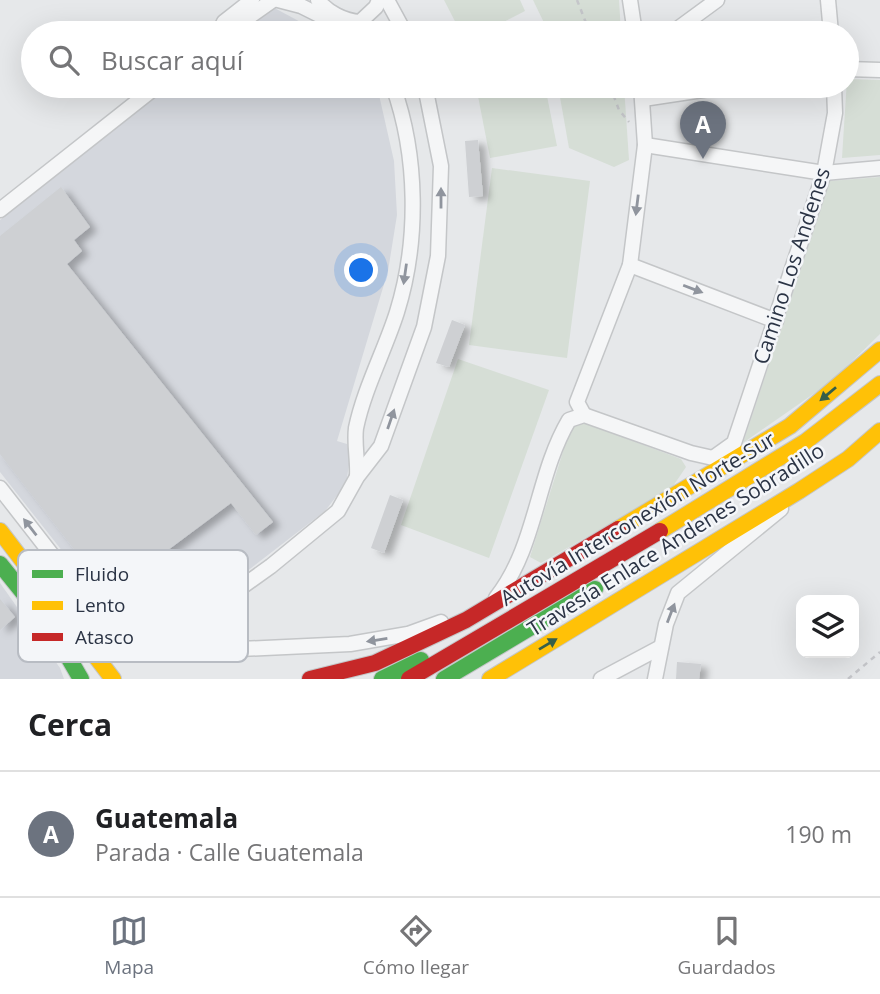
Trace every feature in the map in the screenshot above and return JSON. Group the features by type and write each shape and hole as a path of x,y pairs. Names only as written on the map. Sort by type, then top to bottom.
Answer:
{"main road":[{"name":"Travesía Enlace Andenes Sobradillo","path":"310,679 347,671 397,654 489,607 790,426 880,350"},
{"name":"Autovía Interconexión Norte-Sur","path":"409,679 754,475 806,442 880,384"},
{"name":"Travesía Enlace Andenes Sobradillo","path":"490,679 799,491 848,459 880,431"},
{"name":"Autovía Interconexión Norte-Sur","path":"794,469 826,447"},
{"name":"Autovía Interconexión Norte-Sur","path":"444,679 457,674 695,529"},
{"path":"0,531 18,554"},
{"path":"0,564 18,586"},
{"path":"382,679 437,651 464,646"},
{"path":"70,662 80,679"},
{"path":"83,662 97,679"},
{"path":"100,662 113,679"},
{"path":"110,662 126,679"}],"street":[{"path":"225,21 251,0"},
{"path":"235,21 261,0"},
{"path":"242,21 273,0"},
{"path":"278,0 301,6 331,21"},
{"path":"306,0 322,5 349,21"},
{"path":"361,21 376,8 379,0"},
{"path":"387,0 398,21"},
{"path":"630,0 633,21"},
{"path":"688,21 717,0"},
{"path":"828,0 830,21"},
{"path":"859,70 880,71"},
{"path":"0,210 142,98"},
{"path":"357,477 356,429 399,303 411,223 412,173 406,133 396,98"},
{"path":"248,583 338,511 357,477 381,446 424,327 433,288 441,226 441,166 427,98"},
{"path":"249,650 350,644 424,629 467,610 489,607 512,577 530,532 560,435 569,420 584,415 577,402 630,265 645,143 642,98"},
{"name":"Camino Los Andenes","path":"584,415 691,453 713,458 734,443 824,173 835,113 834,98"},
{"path":"645,143 824,173 880,168"},
{"path":"630,265 776,321"},
{"path":"0,488 48,550"},
{"path":"655,679 661,647 678,593 764,525 799,491"},
{"path":"601,679 661,647"}],"path":[{"path":"577,0 585,21"},
{"path":"615,98 620,110 645,143"},
{"path":"848,679 880,652"}],"shaded area":[{"path":"444,0 520,0 525,11 505,21 455,21"},
{"path":"533,0 619,0 620,21 543,21"},
{"path":"267,4 299,21 246,21"},
{"path":"859,79 880,80 880,155 842,158 846,98 859,98"},
{"path":"151,98 380,98 394,161 397,215 388,271 337,441 347,444 350,458 346,484 325,511 248,570 248,550 61,550 0,472 0,220"},
{"path":"478,98 547,98 557,146 490,158"},
{"path":"560,98 625,98 629,160 614,167 569,148"},
{"path":"492,168 590,181 567,358 469,345"},
{"path":"880,177 880,334 832,381 743,443 830,181"},
{"path":"458,359 549,390 489,558 401,525"},
{"path":"582,422 681,459 686,467 671,489 541,563 530,557 571,426"},
{"path":"0,583 18,608 18,662 56,662 64,679 0,679"}],"building":[{"path":"478,140 483,196 469,197 465,141"},
{"path":"61,187 90,227 74,240 82,251 67,264 273,522 256,535 231,503 168,550 75,550 0,454 0,236"},
{"path":"452,320 465,325 449,367 436,363"},
{"path":"390,495 403,500 384,553 371,548"},
{"path":"0,599 15,617 0,630"},
{"path":"677,662 701,664 699,679 676,679"}],"traffic: fast":[{"path":"0,564 18,586"},
{"path":"444,679 595,589"},
{"path":"382,679 421,660"},
{"path":"71,662 81,679"}],"traffic: slow":[{"path":"618,529 790,426 880,350"},
{"path":"660,531 805,442 880,384"},
{"path":"490,679 799,491 848,459 880,431"},
{"path":"0,531 18,555"},
{"path":"100,662 113,679"}],"traffic: jam":[{"path":"310,679 375,663 466,620 618,529"},
{"path":"409,679 660,531"}],"place":[{"name":"Guatemala","path":"703,159"}]}
